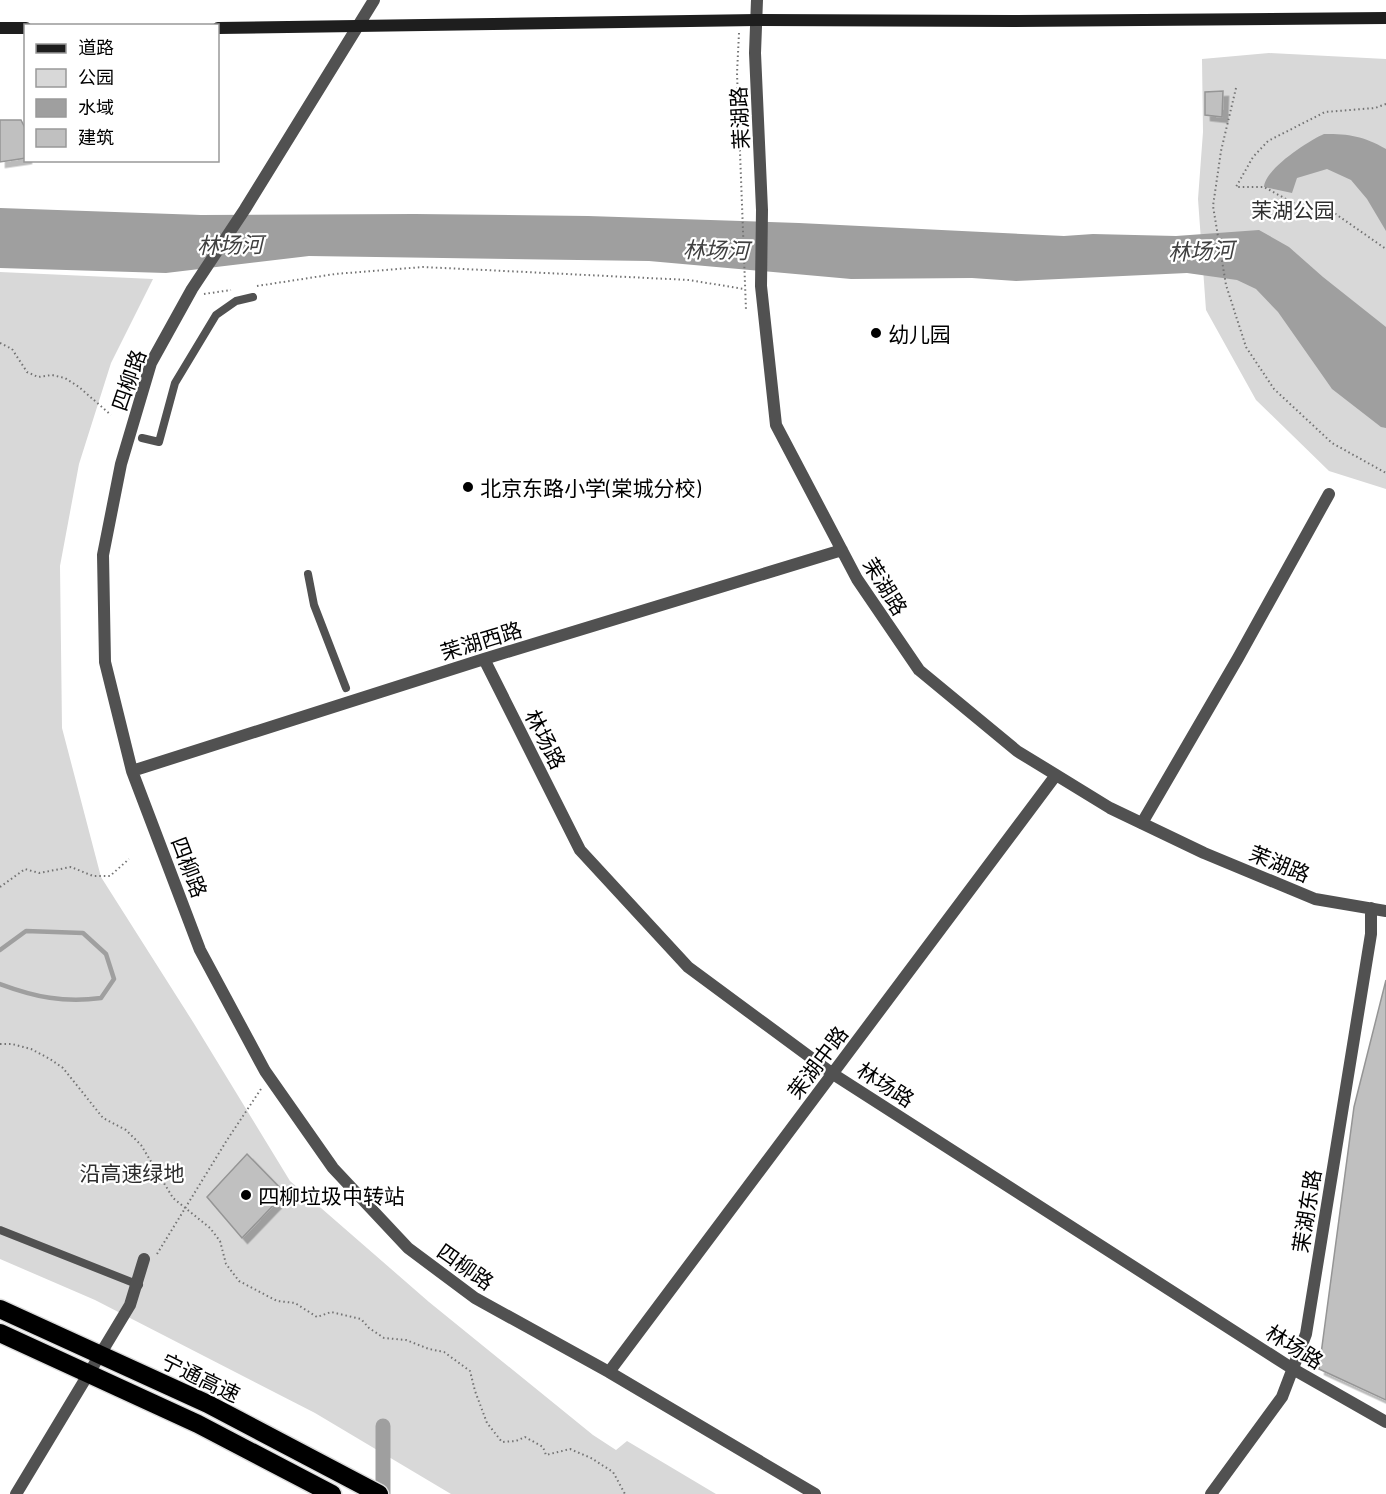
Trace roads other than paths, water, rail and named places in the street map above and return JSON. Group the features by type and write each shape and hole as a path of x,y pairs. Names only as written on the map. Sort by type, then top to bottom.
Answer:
{"highway":[{"name":"宁通高速","path":"0,1309 208,1404 379,1494"},
{"name":"宁通高速","path":"0,1333 198,1424 332,1494"}],"main road":[{"path":"219,28 756,20 1013,21 1386,18"},
{"path":"0,28 24,28"}],"street":[{"name":"四柳路","path":"375,0 190,293 151,363 121,464 103,555 105,662 132,771 200,950 270,1078 333,1168 408,1248 475,1298 609,1372 815,1494"},
{"name":"茉湖路","path":"757,0 755,53 762,210 761,286 776,425 857,579 919,670 1017,751 1110,808 1204,853 1315,899 1386,911"},
{"path":"1142,824 1329,494"},
{"name":"茉湖西路","path":"132,771 484,659 842,550"},
{"name":"林场路","path":"484,659 580,850 688,967 833,1074 1293,1369 1386,1422"},
{"name":"茉湖中路","path":"609,1372 1056,775"},
{"name":"茉湖东路","path":"1211,1494 1282,1397 1306,1334 1371,934 1371,908"},
{"path":"16,1494 130,1305 150,1258"}],"lane":[{"path":"142,438 159,442 174,383 216,315 252,292"},
{"path":"309,574 314,604 346,688"},
{"path":"0,1230 139,1285"}],"water":[{"path":"1324,134 1356,137 1386,149 1386,231 1367,199 1351,180 1327,169 1297,178 1292,193 1264,187 1266,180 1279,164 1298,149"},
{"name":"林场河","path":"0,208 201,215 588,216 799,223 1064,236 1093,234 1176,236 1259,230 1289,247 1386,327 1386,428 1381,427 1332,389 1278,312 1256,289 1237,280 1187,273 1016,281 972,278 851,279 649,261 309,256 166,273 0,268"}],"waterway":[{"path":"0,950 26,931 83,933 106,954 114,979 101,998 75,1000 50,998 0,984"},
{"path":"383,1426 383,1494"}],"place":[{"name":"幼儿园","path":"876,333"},
{"name":"北京东路小学(棠城分校)","path":"468,487"},
{"name":"四柳垃圾中转站","path":"246,1195"}],"park label":[{"name":"茉湖公园","path":"1293,209"},
{"name":"沿高速绿地","path":"132,1172"}]}
